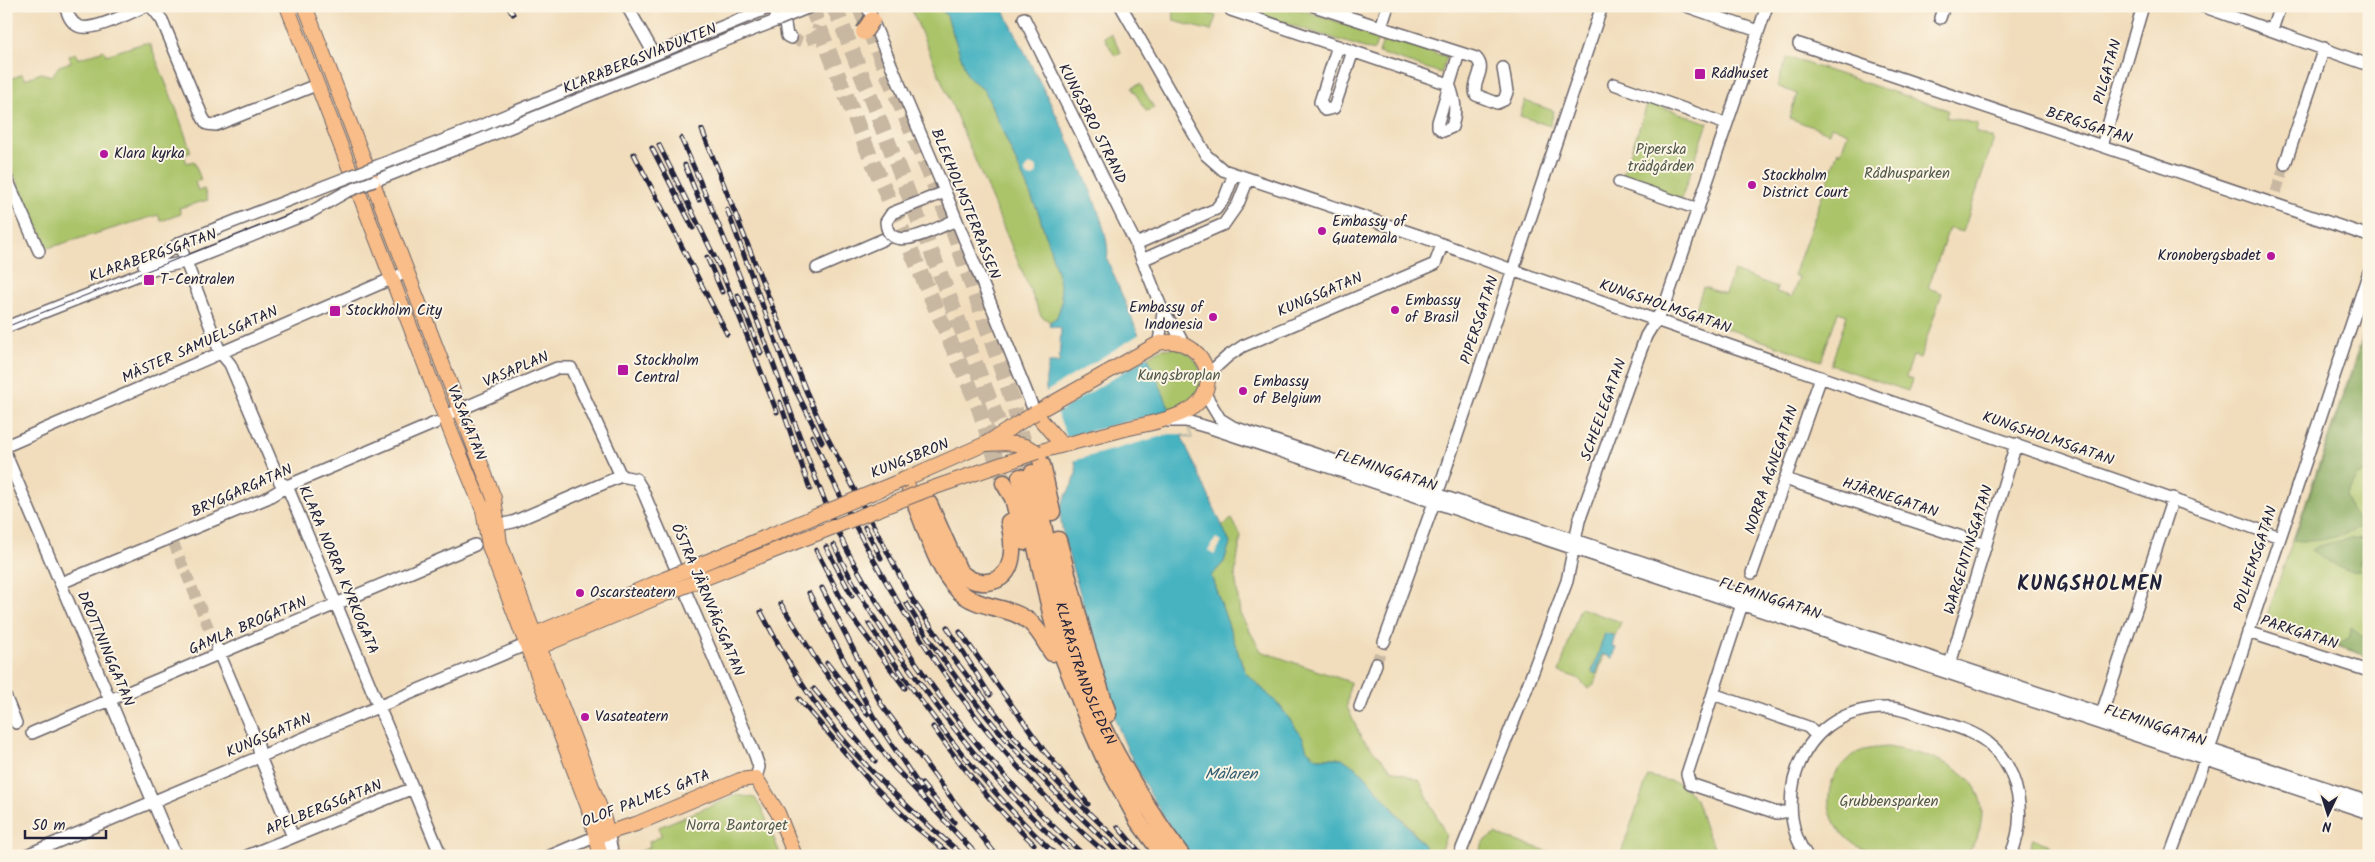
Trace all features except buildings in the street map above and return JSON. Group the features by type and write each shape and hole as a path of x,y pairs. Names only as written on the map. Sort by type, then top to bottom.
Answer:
{"highway":[{"path":"1033,467 1096,681 1113,728 1118,757"},
{"name":"KLARASTRANDSLEDEN","path":"1033,467 1070,640 1088,694 1140,799 1182,856"},
{"name":"KLARASTRANDSLEDEN","path":"1033,467 1058,644 1107,764 1138,821 1164,856"},
{"path":"921,500 959,572 979,583 992,582 1002,576 1009,566 1012,554 1012,536 1004,501 1004,483 1013,498 1052,653 1078,727 1113,789 1138,821"},
{"path":"921,500 939,562 958,590 981,605 1018,616 1038,630 1052,653"}],"main road":[{"name":"VASAGATAN","path":"287,6 392,279 440,420 483,510 489,546 588,807 602,834"},
{"name":"VASAGATAN","path":"305,6 494,498 500,543 602,813 601,856"},
{"path":"316,85 332,79"},
{"path":"798,522 805,538 921,500 1033,467 1062,445 1161,420 1185,417 1205,394 1207,375 1200,356 1183,343 1168,341 1157,344"},
{"name":"KUNGSBRON","path":"665,579 985,444 1157,344"},
{"path":"1036,413 1062,445"},
{"path":"985,444 1016,443 1025,445 1033,467"},
{"path":"912,476 921,500"},
{"path":"483,510 498,525"},
{"name":"KUNGSGATAN","path":"537,640 670,592 805,538"},
{"name":"KUNGSGATAN","path":"526,645 665,579"},
{"name":"OLOF PALMES GATA","path":"602,834 636,824 740,780 756,778"},
{"name":"ÖSTRA JÄRNVÄGSGATAN","path":"756,778 778,813 795,856"}],"street":[{"path":"65,6 70,20 79,26 92,28 146,6"},
{"path":"150,6 162,20 207,124 216,125 316,85"},
{"path":"628,6 661,66"},
{"path":"782,6 787,36 791,38"},
{"name":"KLARABERGSVIADUKTEN","path":"308,213 346,192 476,134 576,86 655,54 774,10 812,6"},
{"name":"KUNGSHOLMSGATAN","path":"1121,6 1206,155 1223,170 1420,236 1512,270 2173,498 2280,537"},
{"path":"1233,6 1231,10 1450,84 1459,53"},
{"path":"1314,6 1476,58 1481,68 1475,92 1476,95 1497,103 1504,100 1507,92 1503,68"},
{"path":"1381,27 1388,6"},
{"name":"PIPERSGATAN","path":"1384,642 1436,498 1602,6"},
{"path":"1686,6 1758,31"},
{"name":"SCHEELEGATAN","path":"1459,856 1523,698 1567,581 1583,510 1646,336 1664,305 1767,6"},
{"path":"1940,18 1944,6"},
{"name":"PILGATAN","path":"2102,146 2143,6"},
{"path":"2202,6 2369,65"},
{"path":"2272,30 2280,6"},
{"name":"KLARABERGSVIADUKTEN","path":"302,195 582,98 661,66 774,10"},
{"name":"KUNGSBRO STRAND","path":"1024,18 1136,244 1142,260"},
{"name":"BLEKHOLMSTERRASSEN","path":"868,19 945,192 1036,413"},
{"name":"BERGSGATAN","path":"1799,44 2102,146 2274,197 2369,236"},
{"path":"1338,46 1320,102 1325,110 1334,108 1353,51"},
{"path":"2285,164 2324,48"},
{"path":"1614,84 1726,124"},
{"path":"576,86 582,98"},
{"path":"1136,244 1216,209 1224,197 1234,174"},
{"path":"6,177 39,250"},
{"path":"1183,343 1176,328 1163,312 1142,260 1224,224 1238,204 1248,179"},
{"path":"1619,182 1698,209"},
{"path":"945,192 892,212 886,222 891,236 897,240 908,239 956,220"},
{"name":"KLARABERGSGATAN","path":"6,320 154,262 179,243 302,195"},
{"path":"1216,209 1224,224"},
{"name":"KLARABERGSGATAN","path":"6,327 156,268 186,262 308,213"},
{"path":"817,268 891,236"},
{"name":"KLARA NORRA KYRKOGATA","path":"179,243 220,352 230,364 280,482 287,486 441,856"},
{"name":"KUNGSGATAN","path":"1207,375 1228,356 1244,346 1435,264 1442,245"},
{"name":"MÄSTER SAMUELSGATAN","path":"6,446 407,272"},
{"name":"POLHEMSGATAN","path":"2170,856 2248,632 2369,272"},
{"path":"1157,344 1163,312"},
{"name":"VASAPLAN","path":"440,420 557,368 571,368 621,476"},
{"name":"NORRA AGNEGATAN","path":"1752,573 1821,377"},
{"name":"FLEMINGGATAN","path":"1205,394 1220,419 1233,427 1575,546 2206,754 2369,813"},
{"name":"FLEMINGGATAN","path":"1185,417 1436,498"},
{"name":"BRYGGARGATAN","path":"61,584 172,540 267,498 287,486 440,420"},
{"name":"WARGENTINSGATAN","path":"1950,664 2016,444"},
{"name":"DROTTNINGGATAN","path":"6,454 176,856"},
{"path":"498,525 513,522 621,476"},
{"name":"ÖSTRA JÄRNVÄGSGATAN","path":"621,476 636,479 642,489 754,755 759,768 756,778"},
{"name":"HJÄRNEGATAN","path":"1785,480 1986,545"},
{"path":"2100,719 2173,498"},
{"name":"GAMLA BROGATAN","path":"32,733 218,651 337,604 475,545"},
{"path":"1743,601 1686,774 1690,784 1776,813 1790,811"},
{"name":"FLEMINGGATAN","path":"1743,601 1950,664 2100,719"},
{"name":"PARKGATAN","path":"2248,632 2369,671"},
{"name":"KUNGSGATAN","path":"24,856 526,645"},
{"path":"218,651 258,745 260,757 293,837"},
{"path":"1360,707 1376,664"},
{"path":"1713,694 1808,727 1816,734"},
{"path":"6,698 16,723"},
{"path":"1807,856 1801,847 1790,811 1791,793 1796,771 1806,748 1816,734 1846,716 1868,709 1892,708 1964,729 1987,742 2003,760 2016,785 2019,798 2019,827 2010,856"},
{"name":"FLEMINGGATAN","path":"2206,754 2369,802"},
{"name":"APELBERGSGATAN","path":"247,856 413,788"},
{"name":"OLOF PALMES GATA","path":"550,856 602,834"},
{"name":"VASAGATAN","path":"602,834 613,856"}],"green space":[{"path":"910,6 938,6 947,16 968,77 985,91 1039,214 1059,278 1062,302 1057,317 1050,322 1041,316"},
{"path":"1173,6 1210,6 1208,13 1216,16 1211,31 1174,21"},
{"path":"1265,6 1289,6 1379,35 1374,51 1262,16"},
{"path":"1111,34 1121,52 1115,56 1104,37"},
{"path":"1384,37 1447,57 1441,73 1379,53"},
{"path":"144,43 150,44 177,111 191,152 184,155 187,163 194,161 201,180 195,182 198,191 204,189 208,200 179,208 181,214 161,221 158,215 48,248 6,158 6,81 22,74 25,79 41,73 52,76 59,66 71,62 69,56 76,53 78,59 104,50 106,55"},
{"name":"Rådhusparken","path":"1787,57 1948,110 1946,117 1978,124 1976,132 1994,139 1963,232 1949,228 1928,288 1942,293 1920,358 1913,356 1906,377 1912,380 1908,391 1831,365 1847,315 1838,312 1821,361 1693,317 1703,287 1725,294 1734,271 1777,287 1776,292 1792,297 1799,277 1794,275 1838,151 1841,152 1848,133 1831,126 1829,133 1789,118 1797,94 1777,86"},
{"path":"1140,84 1154,108 1146,111 1132,88"},
{"path":"1525,101 1554,111 1550,126 1520,116"},
{"name":"Piperska trädgården","path":"1648,102 1708,123 1681,199 1626,180 1623,174"},
{"path":"2369,318 2369,657 2265,621"},
{"path":"2369,324 2369,428 2365,431 2369,440 2369,470 2356,477 2346,497 2352,514 2365,526 2330,538 2312,541 2294,540"},
{"name":"Kungsbroplan","path":"1174,348 1186,352 1192,357 1198,365 1201,382 1198,389 1187,402 1170,410 1147,357 1162,349"},
{"path":"1232,519 1241,536 1235,574 1240,614 1261,651 1350,682 1347,707 1361,737 1392,770 1419,780 1446,835 1439,856 1428,856 1423,845 1403,819 1342,758 1317,758 1307,750 1303,738 1280,706 1245,672 1211,576 1224,562 1230,543 1221,526"},
{"path":"2351,538 2368,539 2363,548 2366,559 2360,561 2359,571 2340,568 2312,550 2320,546"},
{"path":"1580,608 1621,622 1615,636 1605,633 1592,672 1596,673 1602,654 1604,655 1594,685 1588,689 1578,678 1559,672"},
{"path":"2351,628 2369,642 2369,657 2337,645 2350,637"},
{"name":"Grubbensparken","path":"1888,747 1942,762 1969,779 1976,789 1982,812 1978,835 1965,856 1886,856 1863,849 1849,840 1839,830 1832,817 1829,804 1830,790 1834,777 1842,764 1855,754 1871,749"},
{"path":"1648,776 1679,783 1696,799 1705,828 1718,856 1620,856"},
{"name":"Norra Bantorget","path":"737,795 755,798 762,809 781,856 630,856 650,847 649,842 661,836 659,827"},
{"path":"1495,834 1563,856 1478,856 1483,842"},
{"path":"2033,839 2050,845 2046,856 2027,856"}],"water":[{"name":"Mälaren","path":"938,6 1002,6 1066,135 1098,209 1106,239 1107,259 1170,410 1182,408 1192,438 1181,435 1230,543 1224,562 1211,576 1245,672 1280,706 1303,738 1307,750 1317,758 1342,758 1363,773 1425,847 1428,856 1190,856 1152,798 1131,757 1113,714 1068,554 1061,522 1061,507 1075,478 1076,466 1074,456 1050,402 1046,385 1049,363 1059,363 1061,328 1049,326 1050,322 1057,317 1062,302 1059,278 1039,214 985,91 968,77 947,16"},
{"path":"1605,633 1615,636 1612,646 1616,648 1613,658 1602,654 1596,674 1592,672"}],"pier":[{"path":"1033,165 1036,166 1036,176 1029,177 1026,176 1025,169 1026,166"},
{"path":"1140,334 1150,355 1057,413 1067,437 1182,408 1192,438 1181,434 1170,434 1072,461 1065,438 1044,393"},
{"path":"1216,538 1222,542 1214,555 1208,551"}],"tunnel":[{"path":"811,6 865,144 979,408 1004,483"},
{"path":"833,6 1020,477"},
{"path":"859,6 950,222 1012,399 1032,473"},
{"path":"791,38 802,42 815,37 818,26"},
{"path":"2276,192 2285,164"},
{"path":"173,542 217,648"},
{"path":"1376,664 1384,642"}],"tram line":[{"path":"6,327 303,209"}],"railway":[{"path":"508,6 513,14"},
{"path":"702,130 806,391 826,435 912,599 948,651 1014,737 1062,787 1134,856"},
{"path":"681,138 749,300 820,489 843,542 858,570 928,681 976,743 1028,801 1085,856"},
{"path":"659,145 721,270 777,412"},
{"path":"652,148 693,228"},
{"path":"634,154 727,334"},
{"path":"685,165 699,200"},
{"path":"727,209 789,377 822,442"},
{"path":"707,257 722,292"},
{"path":"738,295 761,353"},
{"path":"780,402 810,489"},
{"path":"812,436 870,552 902,609 937,663 975,715 1016,765 1061,812 1109,856"},
{"path":"865,527 881,558"},
{"path":"834,545 873,616 937,706 973,752 1011,795 1073,856"},
{"path":"826,547 852,596"},
{"path":"816,550 848,612 905,688"},
{"path":"822,588 881,704 997,856"},
{"path":"809,593 873,716 924,793"},
{"path":"781,604 817,661 894,767 978,856"},
{"path":"907,604 953,673 1005,738 1033,769 1122,856"},
{"path":"761,612 806,689 846,743 883,783 964,856"},
{"path":"869,624 911,686 956,746 1005,803 1057,856"},
{"path":"947,627 990,695"},
{"path":"960,632 1043,749 1088,804"},
{"path":"827,663 867,714"},
{"path":"814,689 875,761"},
{"path":"799,699 872,784 912,824 952,856"},
{"path":"933,727 980,788 1034,844"},
{"path":"922,784 954,822"},
{"path":"1118,827 1143,856"}],"place":[{"name":"Rådhuset","path":"1700,74"},
{"name":"Klara kyrka","path":"104,154"},
{"name":"Stockholm District Court","path":"1752,185"},
{"name":"Embassy of Guatemala","path":"1322,231"},
{"name":"Kronobergsbadet","path":"2271,256"},
{"name":"T-Centralen","path":"149,280"},
{"name":"Embassy of Brasil","path":"1395,310"},
{"name":"Stockholm City","path":"335,311"},
{"name":"Embassy of Indonesia","path":"1213,317"},
{"name":"Stockholm Central","path":"623,370"},
{"name":"Embassy of Belgium","path":"1243,391"},
{"name":"Oscarsteatern","path":"580,593"},
{"name":"Vasateatern","path":"585,717"}],"district":[{"name":"KUNGSHOLMEN","path":"2090,585"}]}
